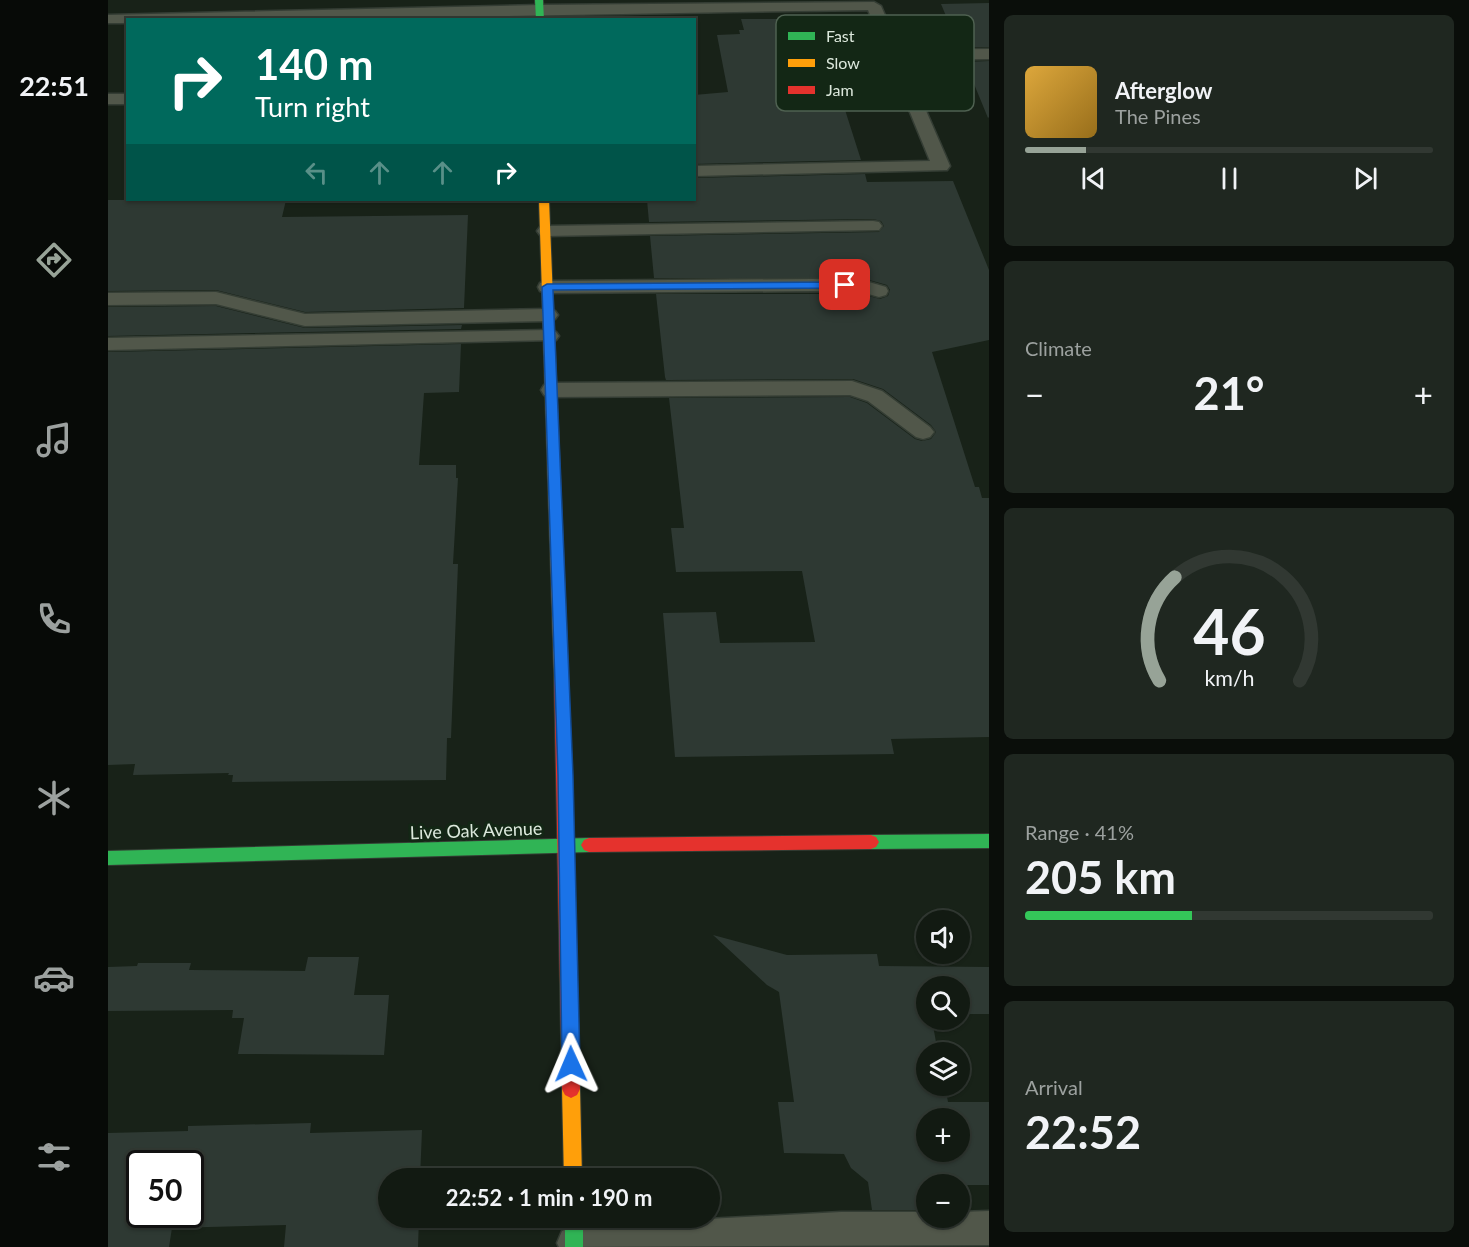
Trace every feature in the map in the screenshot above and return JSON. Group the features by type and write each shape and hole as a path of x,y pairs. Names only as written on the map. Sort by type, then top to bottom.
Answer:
{"main road":[{"path":"544,201 567,845 573,1168"},
{"name":"Live Oak Avenue","path":"108,858 567,845 989,841"}],"lane":[{"path":"151,18 540,9 874,6 878,15"},
{"path":"108,19 126,19"},
{"path":"974,54 989,54"},
{"path":"108,99 126,99"},
{"path":"696,171 940,166 917,111"},
{"path":"546,231 873,226"},
{"path":"547,287 812,285 862,286 879,291"},
{"path":"108,299 216,298 304,320 549,315"},
{"path":"108,344 549,336"},
{"path":"551,390 852,388 876,396 923,432"},
{"path":"574,1236 841,1229 989,1228"}],"building":[{"path":"989,3 989,47 974,47 974,15 946,15 941,4"},
{"path":"741,19 776,19 776,111 845,111 861,160 696,164 696,95 728,92 717,35 740,34 739,30 744,30"},
{"path":"989,61 988,118 974,84 974,62"},
{"path":"865,174 867,182 953,181 989,270 989,340 932,352 975,487 979,487 982,498 989,498 989,737 891,739 894,754 675,757 663,613 716,612 720,643 815,642 802,571 676,572 671,528 684,528 669,398 850,397 867,403 915,439 922,441 931,439 936,432 931,425 883,389 853,379 666,380 656,294 861,294 880,299 888,296 890,290 887,285 862,278 654,278 650,236 879,232 884,226 881,221 873,219 649,222 647,201 696,201 696,178"},
{"path":"108,200 286,201 282,217 468,215 464,308 305,312 216,290 108,291"},
{"path":"216,306 305,328 462,325 461,329 108,336 108,307"},
{"path":"461,344 459,392 424,393 419,465 456,465 456,478 458,478 453,564 458,564 451,738 447,738 446,780 232,782 233,775 228,775 229,773 133,775 135,764 108,765 108,352"},
{"path":"713,935 787,955 877,954 879,966 989,967 989,1014 970,1014 970,976 916,976 916,1030 934,1030 936,1042 916,1042 916,1096 947,1096 948,1102 989,1102 989,1185 970,1185 970,1174 916,1174 916,1210 872,1210 868,1182 851,1168 844,1154 784,1153 778,1102 794,1102 779,992 767,985"},
{"path":"308,957 359,957 354,995 389,995 384,1055 238,1054 244,1018 232,1018 233,1010 108,1011 108,967 137,966 138,963 191,963 189,970 305,971"},
{"path":"311,1123 310,1133 422,1130 420,1168 378,1168 378,1228 419,1228 418,1247 284,1247 286,1225 204,1227 204,1150 126,1150 126,1228 172,1228 169,1247 108,1247 108,1133 188,1131 188,1126"}],"traffic: fast":[{"path":"539,0 540,18"},
{"path":"871,842 989,841"},
{"path":"108,858 589,845"},
{"path":"574,1228 574,1247"}],"traffic: slow":[{"path":"544,201 561,670"},
{"path":"571,1089 573,1168"}],"traffic: jam":[{"path":"561,670 571,1089"},
{"path":"589,845 871,842"}],"route":[{"path":"571,1064 568,865 547,287 845,285"}]}
